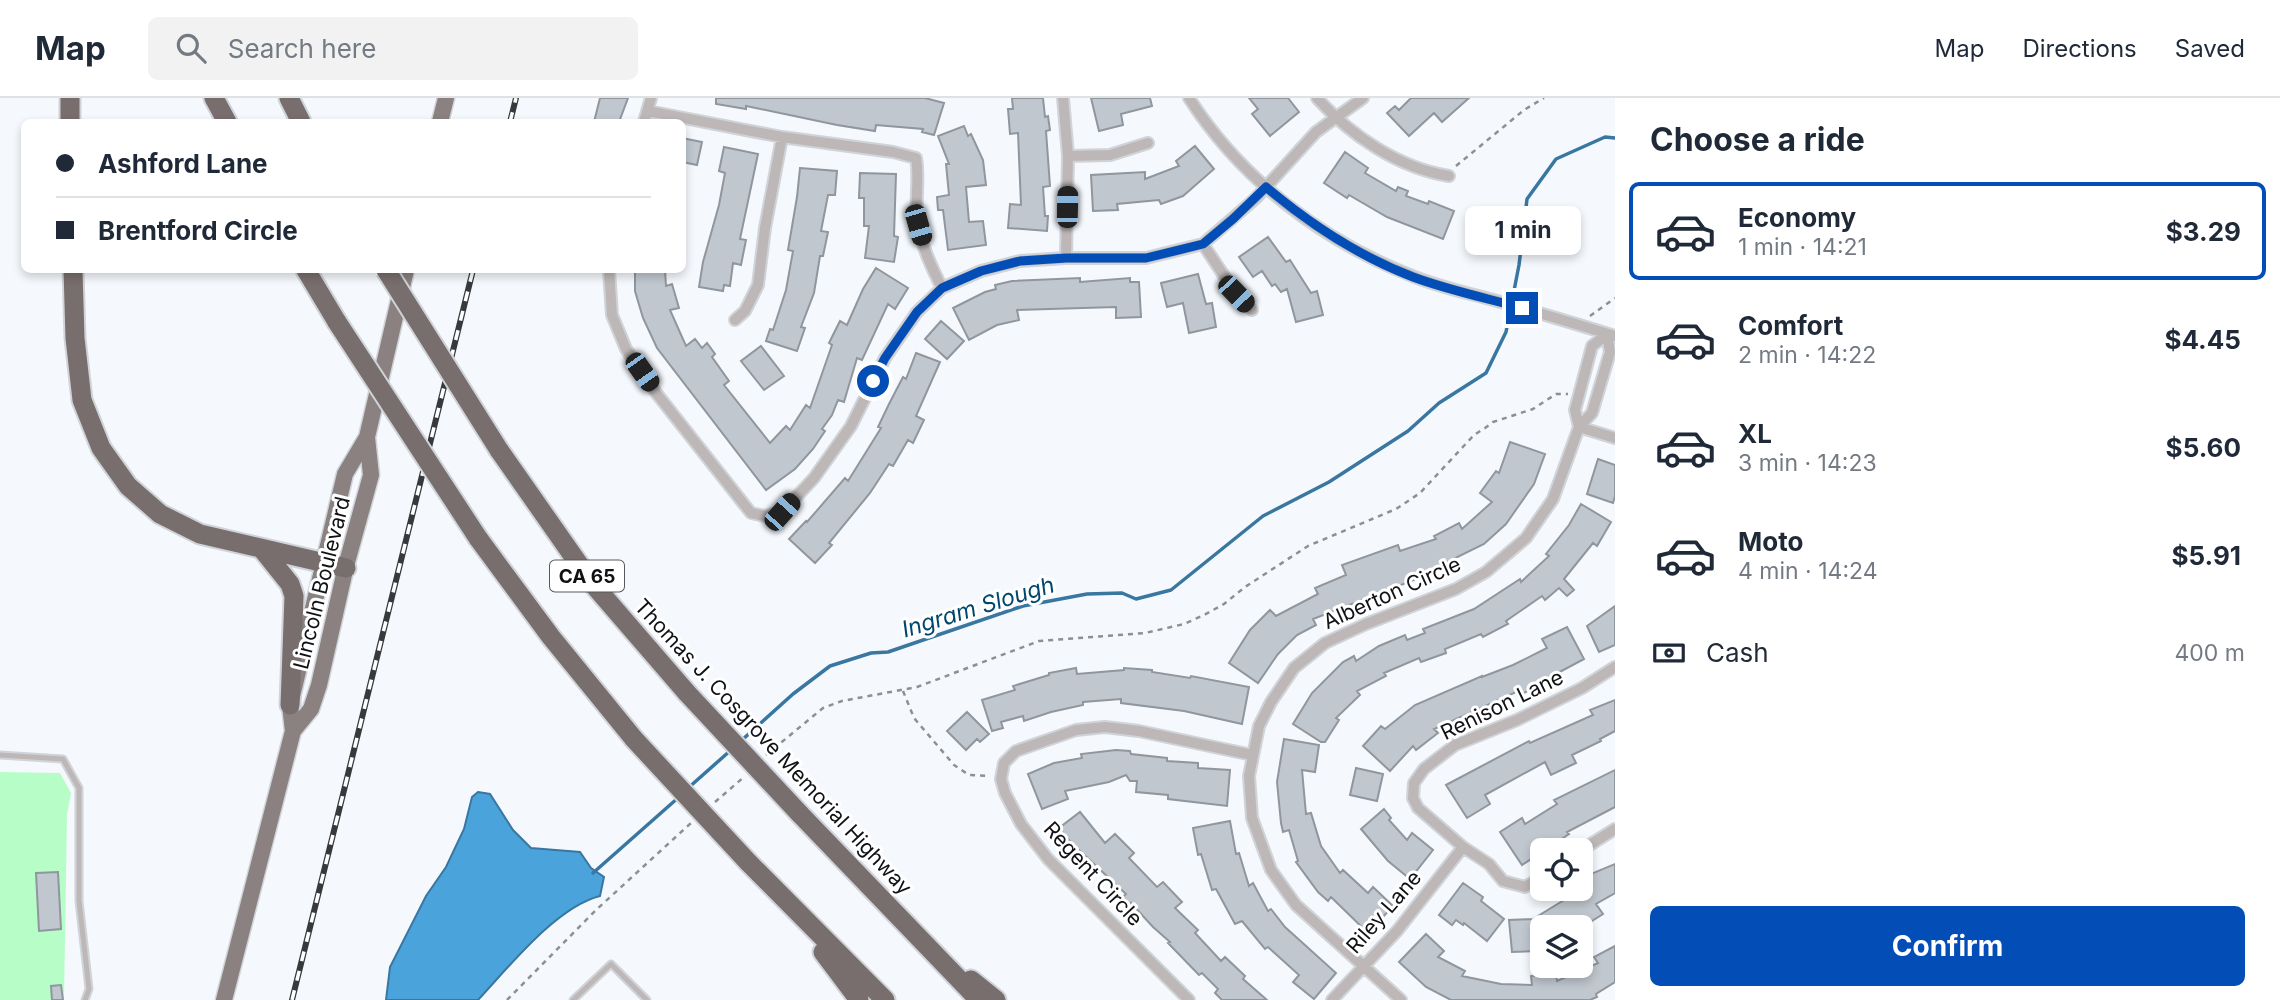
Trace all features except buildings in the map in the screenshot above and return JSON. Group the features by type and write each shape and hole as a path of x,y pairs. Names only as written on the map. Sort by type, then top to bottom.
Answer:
{"highway":[{"path":"69,98 70,119"},
{"path":"214,98 224,119"},
{"path":"289,98 300,119"},
{"path":"73,273 75,338 82,400 101,448 128,486 160,514 200,534 346,568"},
{"name":"CA 65","path":"308,273 337,323 478,538 551,637 634,739 748,862 885,1000"},
{"name":"Thomas J. Cosgrove Memorial Highway","path":"388,273 499,450 592,583 687,693 979,1000"},
{"path":"262,549 288,582 294,596 290,705"},
{"path":"783,898 859,1000"},
{"path":"916,936 996,1000"}],"main road":[{"path":"441,119 446,98"},
{"name":"Lincoln Boulevard","path":"224,1000 293,731 290,705 345,474 367,438 405,273"},
{"name":"Lincoln Boulevard","path":"293,731 311,709 319,685 371,475 367,438"}],"street":[{"path":"645,119 651,98"},
{"path":"1063,98 1068,156 1066,258"},
{"path":"1189,98 1227,149 1266,187 1320,229 1379,262 1413,277 1611,335"},
{"path":"1317,98 1335,118 1397,161 1431,173 1449,176"},
{"path":"609,273 612,315 626,349 657,394 751,513 765,516 782,512 814,478 851,426 885,358 917,312 942,288 981,271 1020,261 1146,258 1203,244 1266,187 1316,132 1363,98"},
{"path":"648,111 782,137 893,152 916,158 919,174 918,225 927,258 942,288"},
{"path":"735,320 745,312 758,285 765,228 782,137"},
{"path":"1068,156 1110,155 1148,144"},
{"path":"1203,244 1219,272 1252,310"},
{"name":"Alberton Circle","path":"1579,427 1575,410 1592,346 1611,335"},
{"name":"Alberton Circle","path":"1401,1000 1296,905 1271,870 1252,818 1249,776 1259,726 1271,702 1294,668 1325,643 1455,589 1486,572 1526,538 1553,499 1579,427 1592,413 1610,352 1611,335"},
{"path":"1579,427 1615,438"},
{"name":"Renison Lane","path":"1463,847 1418,808 1413,798 1414,783 1424,769 1455,745 1517,720 1615,667"},
{"path":"1001,779 1004,763 1016,751 1076,730 1105,727 1252,755"},
{"name":"Regent Circle","path":"1001,779 1021,824 1048,859 1189,1000"},
{"path":"1593,843 1615,829"},
{"path":"1463,847 1489,864 1503,881 1510,885 1525,887 1530,884"},
{"name":"Riley Lane","path":"1332,1000 1398,931 1463,847"}],"lane":[{"path":"0,755 63,759 79,788 79,901 89,989 85,1000"},
{"path":"573,1000 611,964 647,1000"}],"path":[{"path":"1449,176 1453,169 1524,110 1544,98"},
{"path":"1583,326 1593,312 1615,298"},
{"path":"1611,302 1615,308"},
{"path":"764,757 824,708 842,701 903,691 1039,641 1145,634 1194,620 1224,604 1308,546 1396,509 1420,493 1474,435 1493,422 1525,413 1556,394 1565,393 1578,397"},
{"path":"903,691 914,719 954,765 969,775 986,775 1001,779"},
{"path":"708,808 745,775"},
{"path":"507,1000 596,910 699,816"}],"green space":[{"path":"0,772 60,773 71,793 67,815 64,1000 0,1000"}],"water":[{"path":"478,792 490,794 513,830 531,848 580,852 591,868 604,877 600,896 583,902 550,925 478,1000 386,1000 390,967 426,896 446,867 464,829 472,797"}],"waterway":[{"name":"Ingram Slough","path":"742,740 793,694 830,666 871,653 888,652 1023,606 1087,594 1122,593 1136,599 1171,590 1263,516 1329,482 1408,431 1439,403 1486,373 1506,332 1519,265 1527,199 1556,159 1605,137 1615,138"},
{"name":"Ingram Slough","path":"687,789 731,750"},
{"name":"Ingram Slough","path":"593,873 679,797"}],"railway":[{"path":"511,119 516,98"},
{"path":"292,1000 472,273"}],"route":[{"path":"873,381 885,358 917,312 942,288 981,271 1020,261 1146,258 1203,244 1266,187 1320,229 1379,262 1413,277 1522,308"}]}
